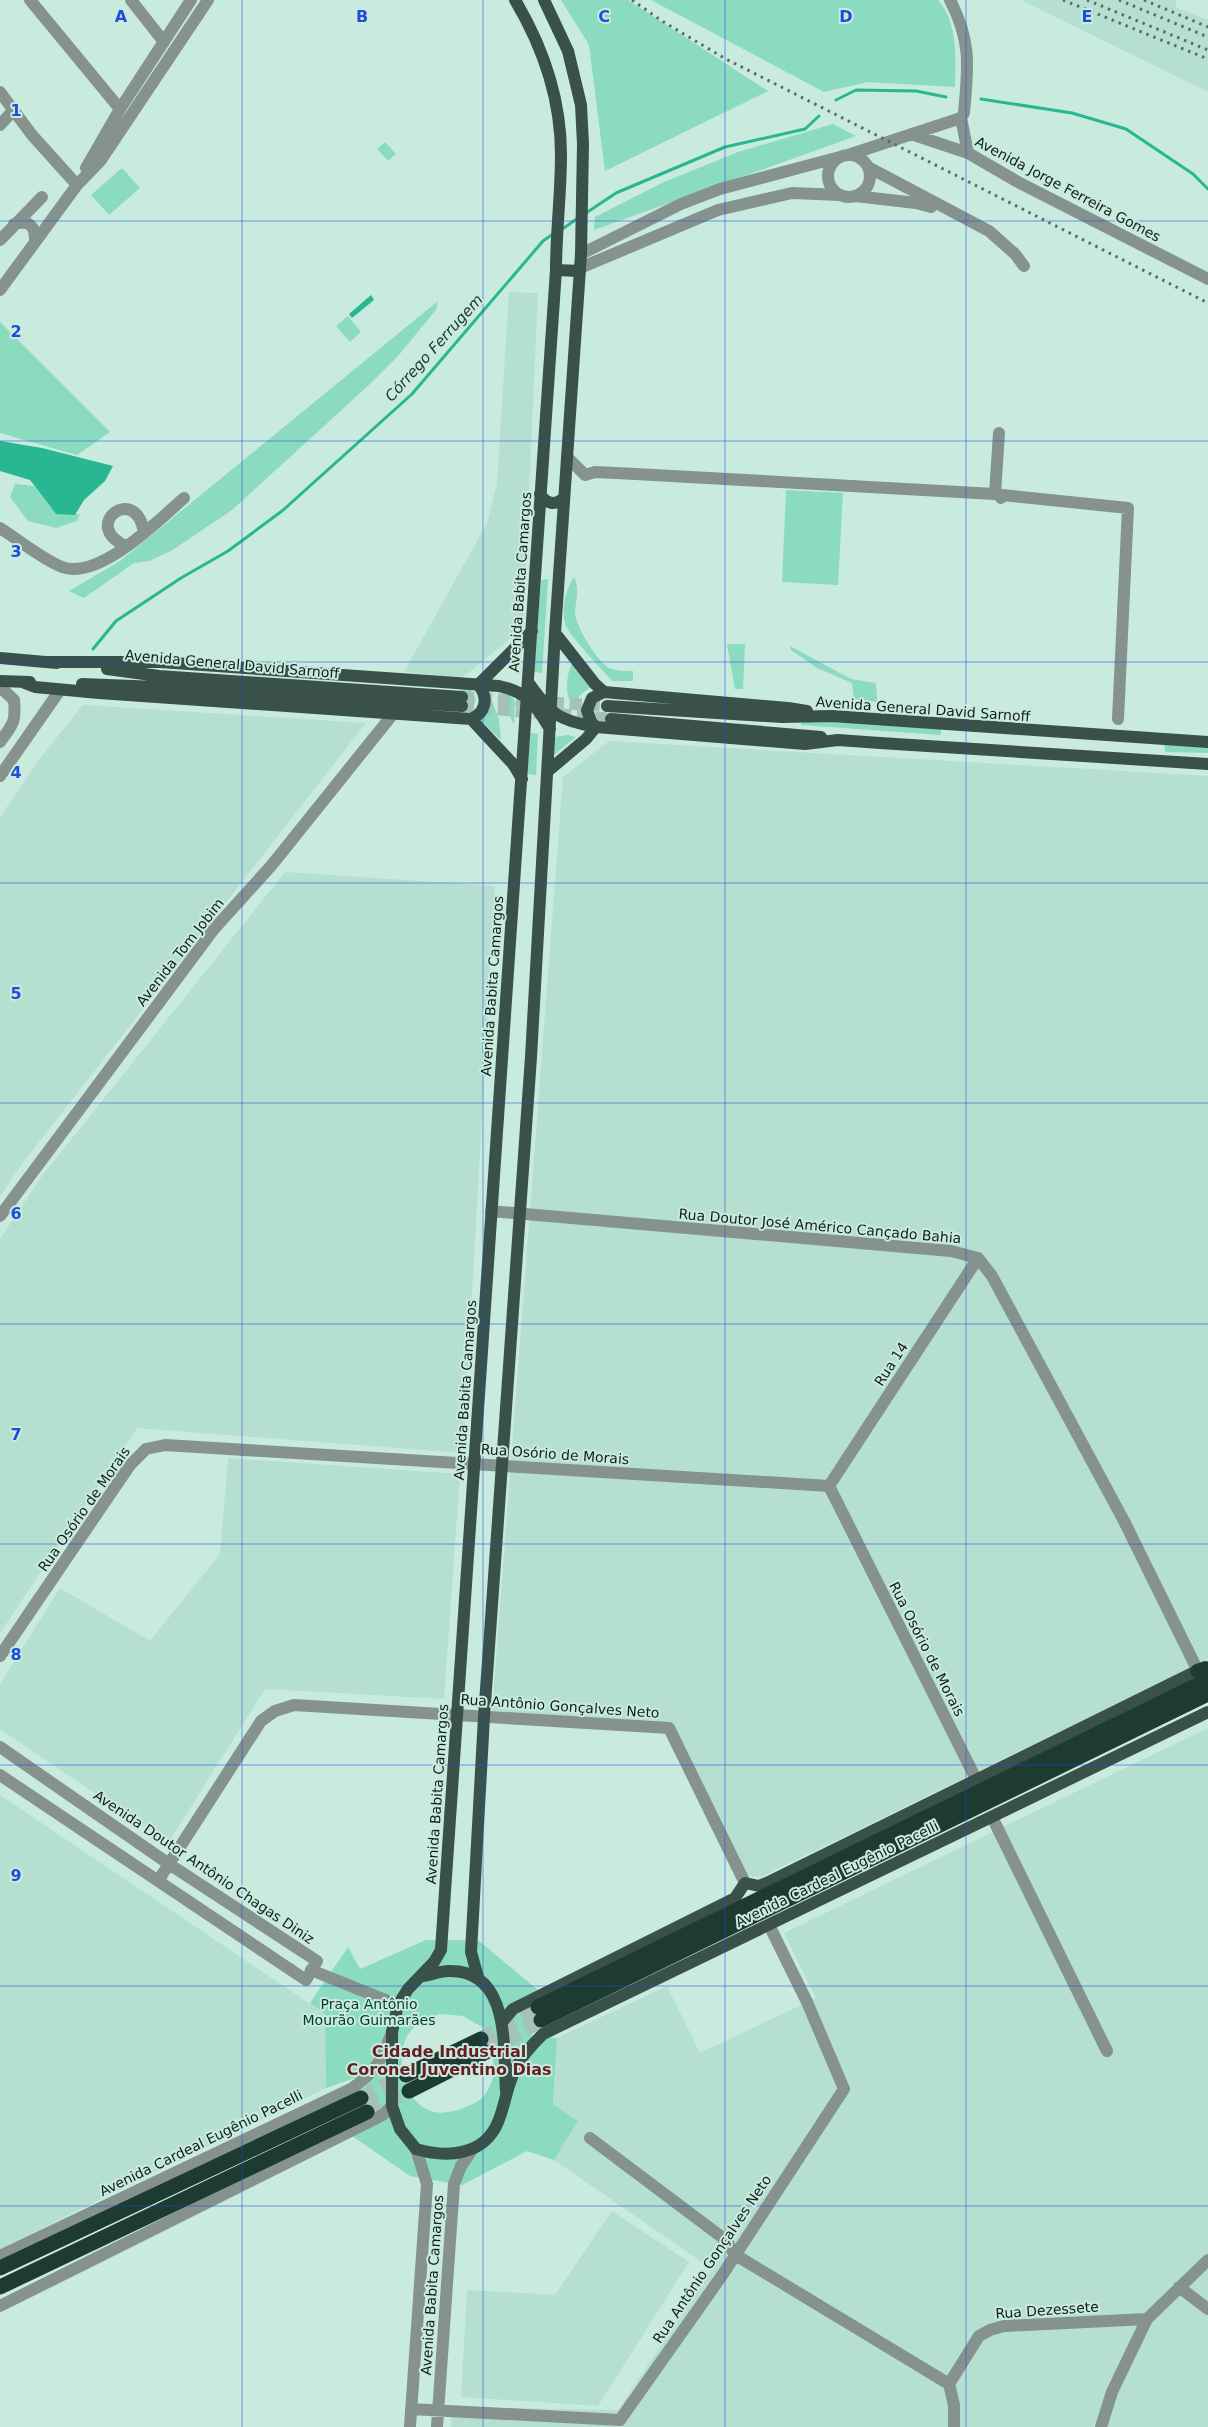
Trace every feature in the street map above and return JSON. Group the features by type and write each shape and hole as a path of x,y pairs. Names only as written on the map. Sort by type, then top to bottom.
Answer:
{"highway":[{"name":"Avenida Cardeal Eugênio Pacelli","path":"1205,1672 539,2014 1208,1694"},
{"path":"1170,1713 1182,1712 1208,1701"},
{"path":"406,2075 483,2046 408,2091"},
{"name":"Avenida Cardeal Eugênio Pacelli","path":"0,2268 361,2098"},
{"path":"0,2287 367,2112"}],"main road":[{"name":"Avenida Babita Camargos","path":"422,1976 441,1950 532,632 561,164 558,112 549,76 539,47 514,0"},
{"path":"478,1977 449,1971 422,1976 408,1989 398,2005 392,2032 392,2106 400,2129 416,2149 436,2155 472,2150 486,2140 498,2124 506,2091 501,2014 493,1995 478,1977 471,1952 484,1716 520,1214 555,633 580,270 583,144 577,83 565,44 544,0"},
{"path":"556,268 580,270"},
{"path":"540,494 548,502 554,503 564,498"},
{"path":"478,685 532,632"},
{"path":"555,633 595,684 604,692"},
{"name":"Avenida General David Sarnoff","path":"0,658 49,662 159,676 462,702 0,681"},
{"path":"49,662 160,662 513,689 527,696 550,729"},
{"path":"22,682 35,687 60,690 471,719 481,713 486,701 478,685"},
{"path":"528,682 551,712 568,721 596,727 805,744 838,740"},
{"path":"596,727 591,722 587,710 592,698 604,692 788,708 832,716"},
{"name":"Avenida General David Sarnoff","path":"607,706 782,717 832,716 1208,742"},
{"path":"471,719 513,764 522,779"},
{"path":"611,719 805,735 838,740 1208,764"},
{"path":"548,770 586,739 596,727"},
{"name":"Avenida Cardeal Eugênio Pacelli","path":"502,2022 513,2009 735,1898 745,1883 759,1886 771,1881 976,1779 1205,1672"},
{"name":"Avenida Cardeal Eugênio Pacelli","path":"506,2091 518,2063 543,2034 1208,1712"}],"street":[{"path":"30,0 120,109"},
{"path":"131,0 164,42"},
{"path":"77,185 120,109 191,0"},
{"path":"0,290 77,185 101,160 208,0"},
{"path":"950,0 964,28 968,47 964,105 961,118 968,153"},
{"path":"0,92 32,135"},
{"path":"0,105 32,135 77,185"},
{"path":"0,125 10,114"},
{"path":"580,250 681,204 720,189 843,157 961,118"},
{"name":"Avenida Jorge Ferreira Gomes","path":"911,134 968,153 1018,182 1208,279"},
{"path":"854,196 860,194 868,185 870,179 867,165 870,153 880,144"},
{"path":"840,195 832,187 829,176 832,165 843,157 857,157 867,165 950,212 989,231 1015,254 1024,266"},
{"path":"580,270 718,210 792,193 854,196 916,203 950,212"},
{"path":"0,240 42,197"},
{"path":"14,224 24,221 29,223 35,233 35,240"},
{"path":"999,433 999,496"},
{"path":"567,457 585,475 595,472 999,496 1128,508 1118,719"},
{"path":"0,528 62,567 82,570 103,562 126,546 184,498"},
{"path":"126,546 114,540 108,531 108,520 116,511 125,508 134,511 141,518 144,533"},
{"path":"0,687 14,700 15,714 15,722 0,742"},
{"path":"0,776 60,690"},
{"name":"Avenida Tom Jobim","path":"0,1216 214,929 271,866 393,714"},
{"name":"Rua Doutor José Américo Cançado Bahia","path":"491,1211 951,1251 978,1258"},
{"path":"978,1258 992,1276 1205,1672"},
{"name":"Rua 14","path":"829,1486 978,1258"},
{"name":"Rua Osório de Morais","path":"0,1656 130,1465 146,1449 165,1445 829,1486 976,1779"},
{"name":"Rua Antônio Gonçalves Neto","path":"158,1881 261,1720 275,1711 294,1706 458,1714 669,1728 745,1883"},
{"name":"Avenida Doutor Antônio Chagas Diniz","path":"0,1747 169,1864 317,1961 312,1970"},
{"path":"0,1775 306,1980 312,1970 398,2005"},
{"path":"992,1817 1107,2050"},
{"name":"Rua Antônio Gonçalves Neto","path":"411,2409 620,2420 734,2254 844,2088 769,1925"},
{"name":"Avenida Cardeal Eugênio Pacelli","path":"0,2256 351,2088 367,2078 381,2061 392,2032"},
{"path":"0,2306 375,2119 392,2106"},
{"path":"590,2138 727,2241 734,2254 949,2384 954,2405 954,2427"},
{"name":"Avenida Babita Camargos","path":"410,2427 428,2184 416,2149"},
{"name":"Avenida Babita Camargos","path":"436,2427 454,2184 461,2166 472,2150"},
{"path":"1101,2427 1112,2392 1146,2319 1208,2260"},
{"path":"1179,2287 1208,2309"},
{"name":"Rua Dezessete","path":"949,2384 978,2336 990,2330 1004,2326 1146,2319"}],"shaded area":[{"path":"1021,0 1177,0 1175,7 1208,20 1208,92"},
{"path":"509,292 538,293 523,628 462,678 404,672 487,523 497,484"},
{"path":"371,295 374,300 352,318 349,314"},
{"path":"0,441 42,448 113,466 105,481 84,500 75,515 56,514 30,480 0,471"},
{"path":"83,705 366,723 22,1164 0,1196 0,817 39,760"},
{"path":"609,741 1208,776 1208,1659 761,1877 747,1876 673,1723 492,1711 563,777"},
{"path":"285,872 495,886 463,1453 137,1428 0,1633 0,1239 42,1176"},
{"path":"228,1458 460,1474 444,1699 265,1689 168,1843 0,1729 0,1684 60,1588 150,1641 220,1554"},
{"path":"1208,1728 1208,2427 451,2427 452,2407 618,2410 712,2269 554,2160 578,2121 553,2104 557,2038 667,1986 700,2053 816,1998 784,1933"},
{"path":"0,1795 325,2014 326,2088 0,2249"},
{"path":"612,2211 689,2262 598,2406 461,2397 467,2290 555,2295"}],"green space":[{"path":"561,0 628,0 768,91 605,171 589,45"},
{"path":"651,0 938,0 945,9 952,30 955,53 955,87 868,82 824,92"},
{"path":"833,124 856,136 594,230 595,217 664,182 738,152"},
{"path":"385,142 396,154 388,161 377,149"},
{"path":"122,168 140,188 109,215 91,195"},
{"path":"438,301 436,310 398,356 232,510 171,551 149,561 134,563 84,598 69,591 120,561"},
{"path":"348,316 361,332 350,342 336,326"},
{"path":"0,322 110,432 77,455 0,433"},
{"path":"15,484 34,486 56,514 80,514 77,521 56,528 28,521 10,497"},
{"path":"786,490 843,493 838,585 782,582"},
{"path":"574,577 577,590 576,618 586,640 597,656 609,668 633,671 633,681 612,681 567,628 564,618 564,606"},
{"path":"548,579 542,673 534,672 541,580"},
{"path":"727,644 745,644 743,689 735,689"},
{"path":"790,646 851,679 876,683 877,702 854,699 852,683 817,668 791,650"},
{"path":"572,663 592,686 579,696 578,712 570,702 567,689 568,675"},
{"path":"461,688 471,690 476,700 469,711 459,712"},
{"path":"488,690 499,720 501,740 479,719"},
{"path":"502,692 513,697 515,703 514,724 502,704"},
{"path":"802,721 941,728 941,735 801,725"},
{"path":"530,733 538,734 536,775 527,774"},
{"path":"568,735 576,737 554,755 554,737"},
{"path":"1164,743 1208,747 1208,753 1165,752"},
{"name":"Praça Antônio Mourão Guimarães","path":"426,1940 478,1940 539,1991 517,2003 533,2037 557,2038 553,2104 578,2121 554,2160 527,2151 462,2185 410,2176 352,2136 377,2114 360,2076 326,2088 325,2014 310,2003 348,1947 360,1969","holes":["440,2014 463,2016 484,2028 493,2058 494,2070 489,2089 481,2099 465,2107 440,2113 434,2112 418,2103 408,2089 403,2072 403,2046 409,2033 419,2023"]}],"waterway":[{"name":"Córrego Ferrugem","path":"836,100 856,90 916,91 946,97"},
{"path":"981,99 1072,113 1126,129 1193,174 1208,189"},
{"name":"Córrego Ferrugem","path":"586,213 616,193 725,147 805,129 819,116"},
{"name":"Córrego Ferrugem","path":"561,230 578,218"},
{"name":"Córrego Ferrugem","path":"93,649 116,621 181,578 228,551 282,511 412,394 543,241 553,234"}],"tunnel":[{"path":"462,697 607,706"},
{"path":"462,706 537,713"},
{"path":"559,714 611,719"},
{"path":"481,2039 538,2007"},
{"path":"486,2052 541,2020"},
{"path":"361,2098 406,2075"},
{"path":"367,2112 409,2091"}],"railway":[{"path":"632,0 662,21 724,58 1208,303"},
{"path":"1063,0 1208,59"},
{"path":"1087,0 1208,50"},
{"path":"1119,0 1208,37"},
{"path":"1144,0 1208,27"}],"district":[{"name":"Cidade Industrial Coronel Juventino Dias","path":"449,2060"}]}
